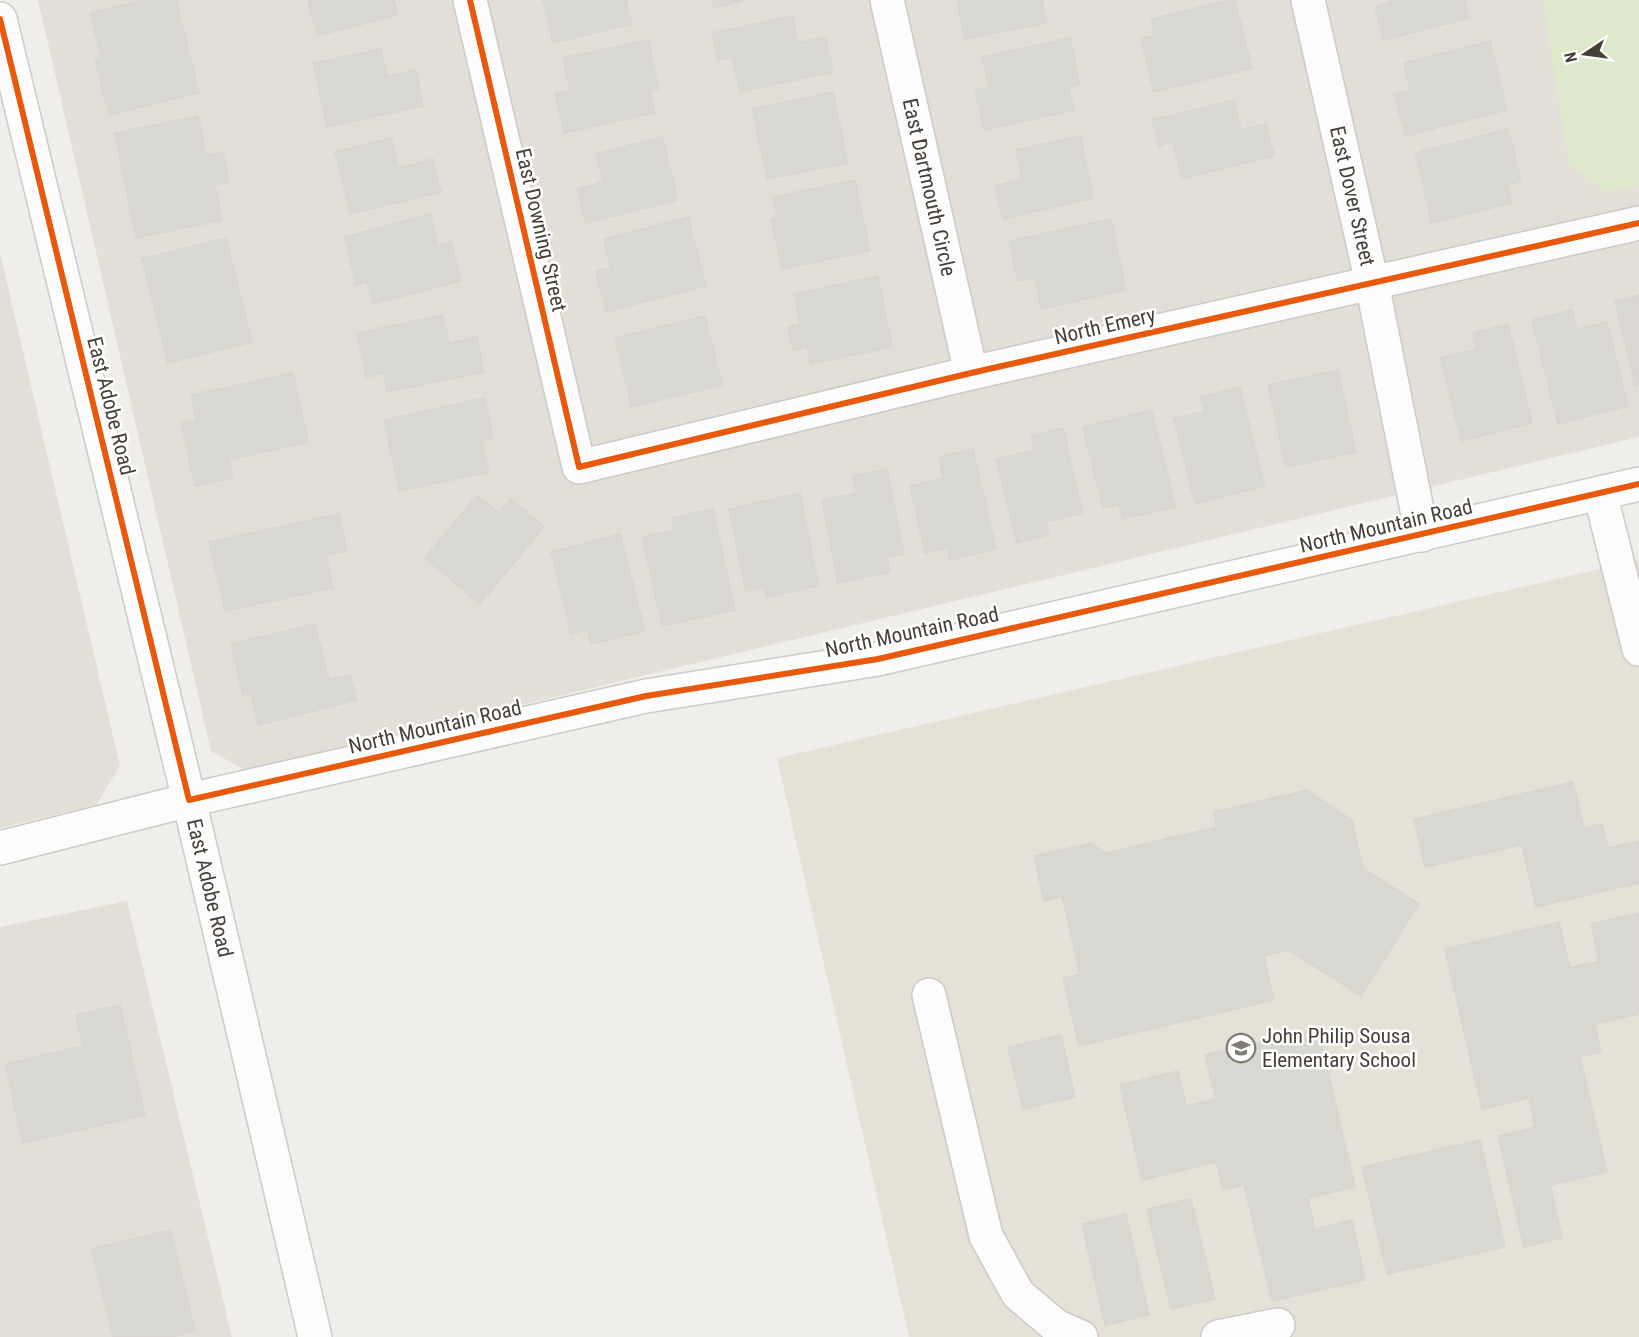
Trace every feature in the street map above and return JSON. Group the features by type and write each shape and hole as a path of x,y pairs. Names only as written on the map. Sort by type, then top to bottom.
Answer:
{"street":[{"name":"East Downing Street","path":"470,0 579,467"},
{"name":"East Dartmouth Circle","path":"887,0 971,373"},
{"name":"East Dover Street","path":"1308,0 1372,284 1422,535"},
{"name":"East Adobe Road","path":"0,19 189,800 315,1337"},
{"name":"North Emery","path":"579,467 971,373 1639,223"},
{"name":"North Mountain Road","path":"0,848 189,800 646,696 878,659 1639,484"},
{"path":"1600,493 1637,633"},
{"path":"929,994 986,1236 1018,1294 1056,1326 1081,1337"},
{"path":"1218,1337 1278,1325"}],"shaded area":[{"path":"38,0 1639,0 1639,437 246,771 211,751"},
{"path":"0,253 120,766 96,805 0,828"},
{"name":"John Philip Sousa Elementary School","path":"1639,560 1639,1337 909,1337 777,758"},
{"path":"127,901 232,1337 0,1337 0,927"}],"green space":[{"path":"1543,0 1639,0 1639,185 1606,192 1569,164"}],"building":[{"path":"144,0 176,0 199,93 109,115 95,59 101,58 90,13"},
{"path":"308,0 394,0 398,15 317,36"},
{"path":"543,0 626,0 632,24 553,43"},
{"path":"712,0 744,0 714,8"},
{"path":"957,0 1042,0 1047,23 964,39"},
{"path":"1235,0 1252,68 1154,92 1141,38 1155,35 1151,19"},
{"path":"1391,0 1464,0 1469,18 1384,40 1375,7 1392,2"},
{"path":"792,16 798,43 826,37 833,72 740,92 732,57 718,60 712,33"},
{"path":"1070,38 1080,85 1069,88 1074,110 984,130 975,90 989,87 982,57"},
{"path":"648,40 659,89 650,91 655,113 564,133 555,93 570,90 563,58"},
{"path":"1490,41 1507,110 1405,136 1394,94 1411,91 1404,63"},
{"path":"381,49 387,76 416,70 423,106 327,127 313,63"},
{"path":"833,92 848,163 767,179 752,109"},
{"path":"1234,100 1241,130 1266,124 1274,156 1182,179 1173,142 1159,146 1152,120"},
{"path":"198,116 206,155 223,152 229,182 215,185 222,220 136,238 115,133"},
{"path":"1508,129 1521,181 1508,185 1512,203 1432,223 1415,153"},
{"path":"1080,136 1094,198 1003,219 995,186 1022,179 1016,150"},
{"path":"662,137 678,200 586,223 577,189 603,182 596,154"},
{"path":"391,138 399,168 433,159 441,192 350,214 335,152"},
{"path":"855,180 870,251 782,269 771,219 777,218 773,197"},
{"path":"430,214 438,245 451,242 461,281 373,304 367,282 356,285 344,237"},
{"path":"688,217 706,286 606,312 596,271 611,268 604,239"},
{"path":"1111,219 1126,290 1041,309 1035,278 1018,281 1009,241"},
{"path":"226,238 252,342 168,363 142,259"},
{"path":"878,276 892,347 810,364 807,347 793,350 788,327 800,324 794,294"},
{"path":"1639,295 1639,385 1635,386 1615,301"},
{"path":"1572,310 1577,329 1607,322 1628,406 1558,424 1532,320"},
{"path":"443,315 449,343 477,337 484,372 387,392 384,373 366,377 357,333"},
{"path":"705,316 722,385 632,407 615,338"},
{"path":"1508,324 1532,423 1461,441 1440,358 1477,349 1473,333"},
{"path":"1338,370 1356,452 1286,467 1268,385"},
{"path":"293,373 308,442 229,460 233,478 195,486 181,423 196,420 191,395"},
{"path":"1240,387 1265,486 1195,504 1174,419 1204,411 1200,397"},
{"path":"485,398 493,438 482,441 489,472 399,491 384,420"},
{"path":"1152,410 1176,507 1122,519 1119,504 1103,508 1083,427"},
{"path":"1063,428 1083,513 1046,522 1049,535 1017,543 996,459 1035,450 1031,436"},
{"path":"973,449 996,549 950,560 947,548 925,553 910,486 943,478 939,457"},
{"path":"887,469 904,554 887,557 890,572 838,583 822,500 857,493 853,476"},
{"path":"800,493 819,586 767,597 765,587 746,591 729,509"},
{"path":"477,495 499,513 511,499 544,527 480,604 425,558"},
{"path":"713,509 735,610 662,626 642,537 674,530 672,518"},
{"path":"339,514 347,551 326,555 333,588 225,611 209,542"},
{"path":"620,534 645,631 591,644 587,630 571,634 551,552"},
{"path":"315,624 329,680 350,675 357,700 258,725 251,693 243,695 231,644"},
{"path":"1573,782 1584,828 1602,824 1608,848 1639,841 1639,883 1536,907 1522,845 1425,867 1414,819"},
{"path":"1307,790 1352,820 1363,868 1419,904 1361,996 1289,950 1264,956 1274,1000 1079,1046 1063,978 1080,974 1062,896 1044,901 1034,856 1091,843 1106,853 1217,827 1214,812"},
{"path":"1639,913 1639,1014 1595,1024 1601,1052 1580,1057 1607,1172 1550,1185 1562,1238 1524,1247 1498,1136 1535,1127 1529,1098 1482,1109 1445,949 1559,922 1570,968 1599,961 1591,924"},
{"path":"120,1005 145,1115 23,1143 5,1064 83,1046 76,1015"},
{"path":"1318,1029 1355,1187 1308,1198 1315,1229 1352,1220 1365,1280 1272,1301 1244,1185 1223,1190 1216,1162 1142,1180 1120,1085 1178,1071 1186,1106 1216,1099 1205,1055"},
{"path":"1061,1035 1075,1097 1023,1109 1008,1047"},
{"path":"1480,1140 1505,1247 1387,1274 1362,1167"},
{"path":"1191,1199 1215,1299 1171,1309 1147,1209"},
{"path":"1126,1214 1149,1315 1105,1325 1082,1224"},
{"path":"171,1230 195,1331 171,1337 113,1337 91,1249"}],"cycle path":[{"path":"470,0 579,467 971,373 1639,223"},
{"path":"0,19 189,800 646,696 878,659 1639,484"}],"place":[{"name":"John Philip Sousa Elementary School","path":"1241,1048"}]}
